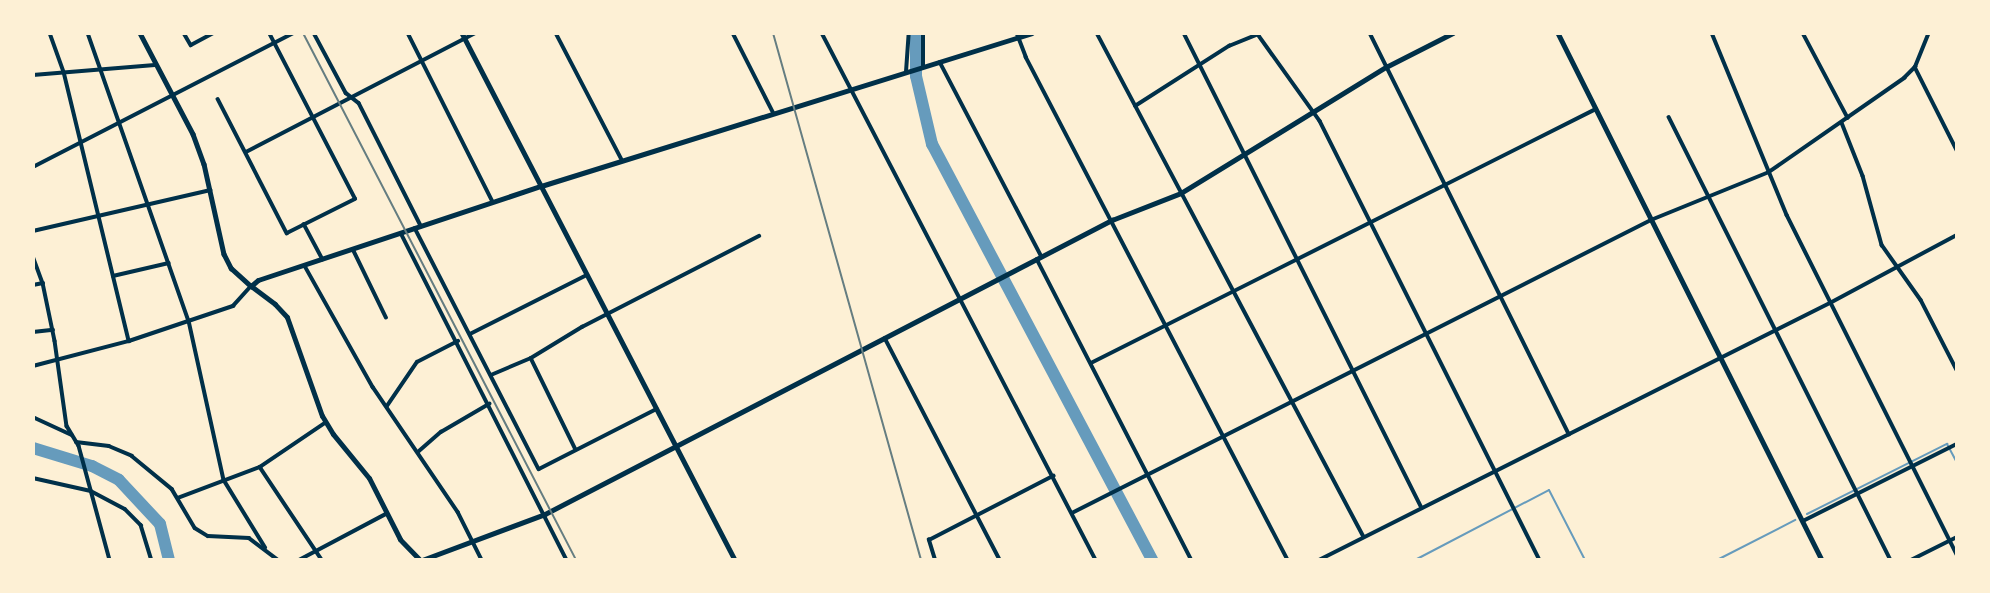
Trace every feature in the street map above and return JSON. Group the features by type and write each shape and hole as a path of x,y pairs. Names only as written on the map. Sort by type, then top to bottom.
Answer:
{"main road":[{"path":"545,514 421,560 400,539 369,478 326,423 313,395 287,317 251,286 258,280 541,186 940,62 1017,35 1032,33"}],"street":[{"path":"50,33 64,72 82,141 129,341"},
{"path":"88,33 189,321 224,480 265,547 278,560"},
{"path":"33,366 129,341 233,306 251,286 231,268 224,254 211,190 193,134 140,33"},
{"path":"184,33 191,45 214,33"},
{"path":"218,99 287,233 355,199 269,33"},
{"path":"33,167 294,33"},
{"path":"314,33 346,93 353,98 539,469 657,409"},
{"path":"408,33 493,202"},
{"path":"246,152 423,61 463,36 476,33"},
{"path":"556,33 622,160"},
{"path":"733,33 774,113"},
{"path":"822,33 1096,560"},
{"path":"906,72 909,33"},
{"path":"923,33 923,66"},
{"path":"1097,33 1364,537"},
{"path":"1184,33 1422,508"},
{"path":"1370,33 1569,434"},
{"path":"545,514 1112,220 1181,193 1386,66 1453,33"},
{"path":"1558,33 1822,560"},
{"path":"1712,33 1769,172 1830,303 1957,555"},
{"path":"1803,33 1848,118"},
{"path":"1072,513 1651,219 1769,172 1848,118 1915,67 1929,33"},
{"path":"1135,106 1229,46 1259,34 1315,111 1540,560"},
{"path":"1017,35 1288,560"},
{"path":"463,36 735,560"},
{"path":"940,62 1192,560"},
{"path":"33,75 155,65"},
{"path":"1915,67 1957,150"},
{"path":"1091,363 1297,257 1596,109"},
{"path":"1669,117 1891,560"},
{"path":"1842,122 1863,176 1882,245 1921,300 1957,370"},
{"path":"33,231 211,190"},
{"path":"304,224 323,260"},
{"path":"401,233 567,560"},
{"path":"1319,560 1897,269 1957,235"},
{"path":"491,375 531,358 607,314 759,236"},
{"path":"353,249 386,317"},
{"path":"33,256 43,283 53,330 62,402 72,435 78,444 110,560"},
{"path":"113,276 169,263"},
{"path":"306,266 386,407 458,512 482,560"},
{"path":"470,334 587,275"},
{"path":"33,285 43,283"},
{"path":"33,332 53,330"},
{"path":"884,338 1000,560"},
{"path":"386,407 416,362 458,341"},
{"path":"531,358 576,450"},
{"path":"418,452 441,432 489,404"},
{"path":"33,417 72,435"},
{"path":"178,498 260,467 326,423"},
{"path":"78,444 120,449 142,463 178,498 195,528 208,536 249,538 265,547"},
{"path":"1803,521 1955,445"},
{"path":"260,467 322,560"},
{"path":"935,560 929,540 1053,476"},
{"path":"33,478 91,491 125,509 141,525 152,560"},
{"path":"299,560 386,514"},
{"path":"1911,560 1957,537"}],"waterway":[{"path":"916,33 916,76 932,144 1152,560"},
{"path":"1807,514 1947,444 1957,463"},
{"path":"33,448 92,466 119,480 160,524 169,560"},
{"path":"1415,560 1549,490 1585,560"},
{"path":"1717,560 1795,520"}],"railway":[{"path":"303,33 576,560"},
{"path":"773,33 921,560"}]}
